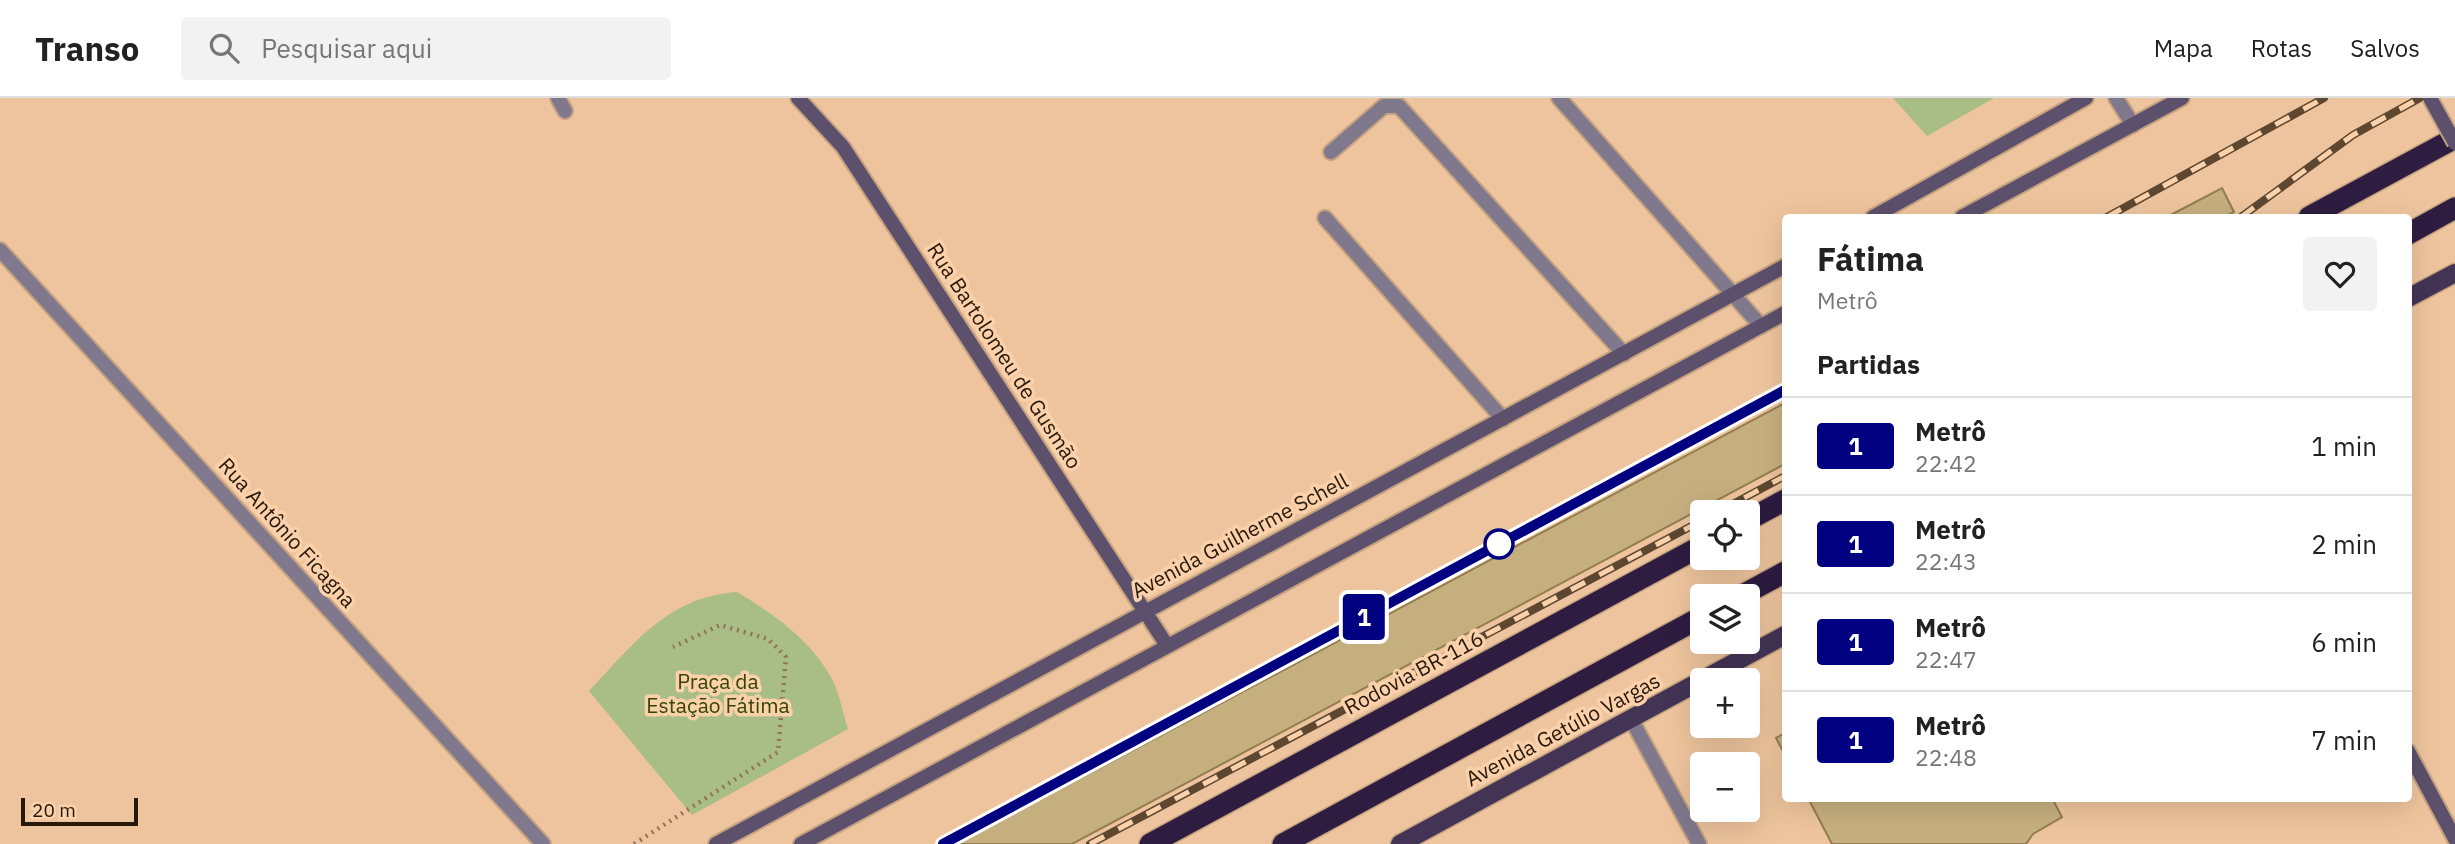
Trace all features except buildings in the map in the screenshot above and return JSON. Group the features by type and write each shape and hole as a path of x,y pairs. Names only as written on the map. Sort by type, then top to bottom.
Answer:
{"highway":[{"path":"2315,214 2455,138"},
{"path":"2412,232 2455,208"},
{"path":"1760,514 1782,502"},
{"name":"Rodovia BR-116","path":"1150,844 1690,552"},
{"path":"1760,586 1782,574"},
{"path":"1283,844 1690,623"}],"main road":[{"name":"Rua Bartolomeu de Gusmão","path":"798,98 843,147 1166,644"},
{"path":"1877,214 2086,98"},
{"path":"1968,214 2182,98"},
{"path":"2430,98 2455,143"},
{"name":"Avenida Guilherme Schell","path":"716,844 1782,268"},
{"path":"2412,296 2455,272"},
{"path":"801,844 1166,644 1782,315"},
{"name":"Avenida Getúlio Vargas","path":"1400,844 1782,637"},
{"path":"2412,758 2455,839"}],"street":[{"path":"1559,98 1761,326"},
{"path":"2116,98 2133,125"},
{"path":"1331,152 1384,106 1399,106 1624,354"},
{"path":"1325,218 1503,419"},
{"name":"Rua Antônio Ficagna","path":"0,250 543,844"},
{"path":"1631,719 1699,844"}],"path":[{"path":"634,844 778,752 786,657 768,639 720,625 673,647"}],"green space":[{"path":"1893,98 1994,98 1927,136"},
{"name":"Praça da Estação Fátima","path":"737,592 791,630 815,654 833,681 848,729 692,815 589,691 637,640 671,613 712,596"}],"railway":[{"path":"2112,214 2324,98"},
{"path":"2245,214 2353,135 2420,98"},
{"path":"943,844 1782,392"},
{"path":"1740,500 1782,478"},
{"path":"1090,844 1690,527"}],"metro line":[{"name":"1","path":"943,844 1782,392"}]}
